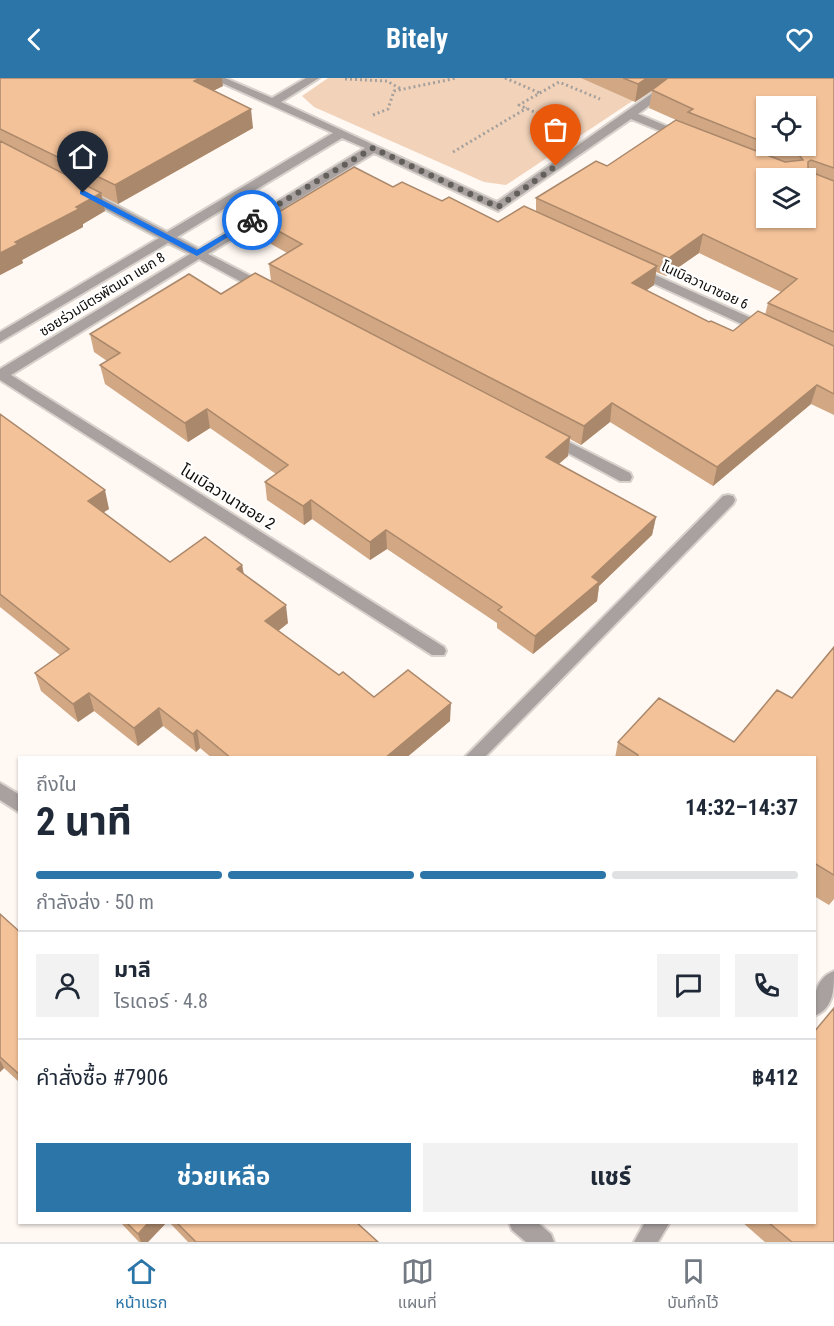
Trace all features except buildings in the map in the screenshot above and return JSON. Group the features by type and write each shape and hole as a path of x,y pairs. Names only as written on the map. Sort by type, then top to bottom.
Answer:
{"street":[{"path":"216,78 342,133 504,209 681,78"},
{"path":"273,102 314,78"},
{"path":"631,113 697,142"},
{"name":"ซอยร่วมมิตรพัฒนา แยก 8","path":"0,338 342,133"},
{"name":"ซอยร่วมมิตรพัฒนา แยก 8","path":"0,374 373,148"},
{"path":"73,187 280,297"},
{"name":"โนเบิลวานาซอย 6","path":"617,262 780,336"},
{"name":"โนเบิลวานาซอย 2","path":"0,374 438,651"},
{"path":"531,428 625,477"},
{"path":"474,756 728,500"},
{"path":"0,790 18,804"},
{"path":"816,1004 834,980"},
{"path":"522,1224 543,1242"},
{"path":"645,1242 658,1224"}],"path":[{"path":"342,78 387,81 402,89 457,78"},
{"path":"505,78 540,93"},
{"path":"422,171 527,108 519,105 559,82 631,113"}],"shaded area":[{"path":"328,78 667,78 506,185 484,182 314,107 302,96"}],"way so far":[{"path":"252,220 373,148 498,207 556,166"}],"route":[{"path":"83,193 197,253 252,220"}]}
